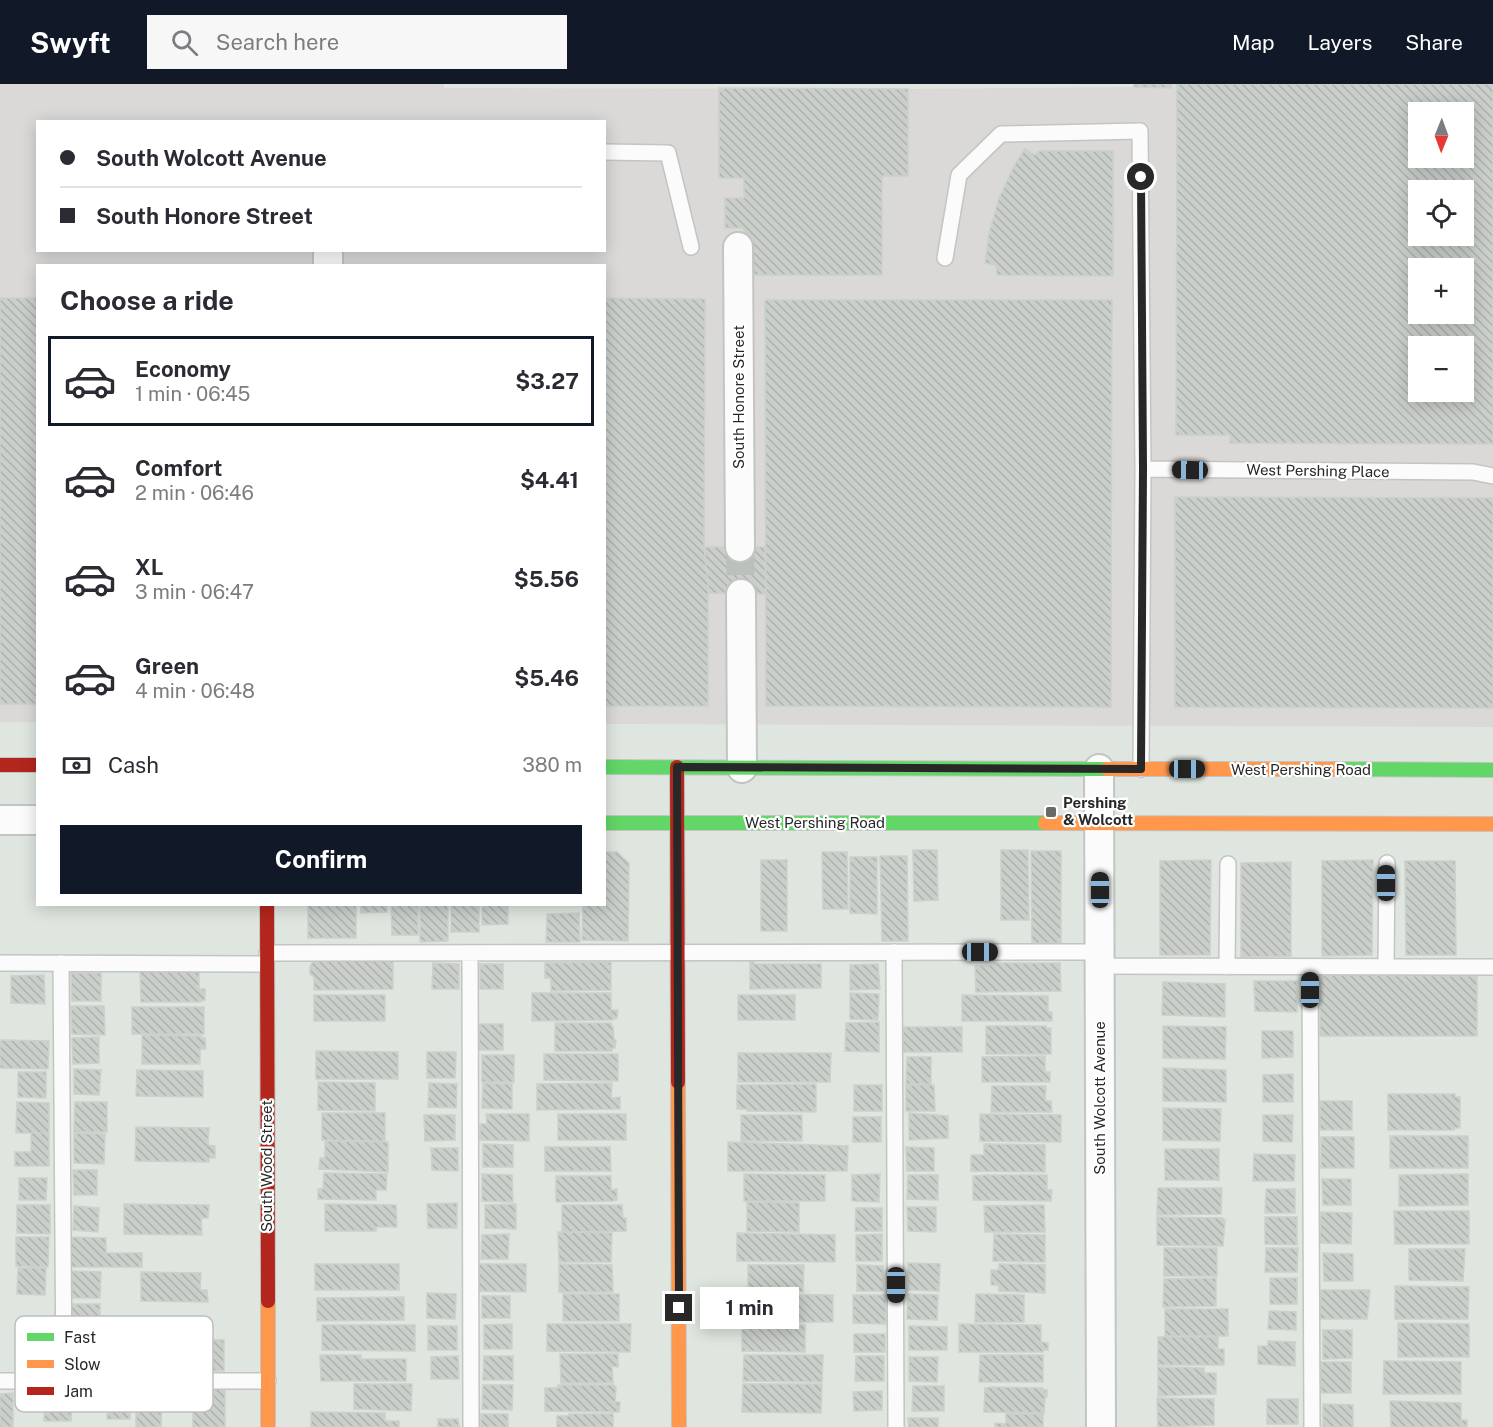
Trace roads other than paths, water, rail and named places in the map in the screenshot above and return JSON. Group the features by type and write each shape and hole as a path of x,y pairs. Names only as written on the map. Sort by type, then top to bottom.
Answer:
{"street":[{"name":"South Honore Street","path":"738,247 740,547"},
{"path":"741,594 742,768"},
{"path":"0,765 36,765"},
{"name":"West Pershing Road","path":"606,767 1493,770"},
{"path":"677,767 680,1427"},
{"name":"South Wolcott Avenue","path":"1099,769 1101,1427"},
{"path":"0,820 36,820"},
{"name":"West Pershing Road","path":"606,823 1493,824"},
{"name":"South Wood Street","path":"267,906 268,1427"}],"lane":[{"path":"945,258 958,175 1001,134 1140,131 1143,469 1141,769"},
{"path":"606,152 668,153 691,247"},
{"name":"West Pershing Place","path":"1143,469 1473,472 1493,476"},
{"path":"1386,966 1387,862"},
{"path":"1227,967 1228,864"},
{"path":"894,952 896,1427"},
{"path":"0,963 470,953 894,952 1100,959 1227,967 1493,967"},
{"path":"470,953 471,1427"},
{"path":"61,963 64,1316"},
{"path":"1310,967 1312,1427"},
{"path":"213,1382 268,1382"}],"tunnel":[{"path":"740,547 741,594"}],"place":[{"name":"Pershing & Wolcott","path":"1051,812"}]}
